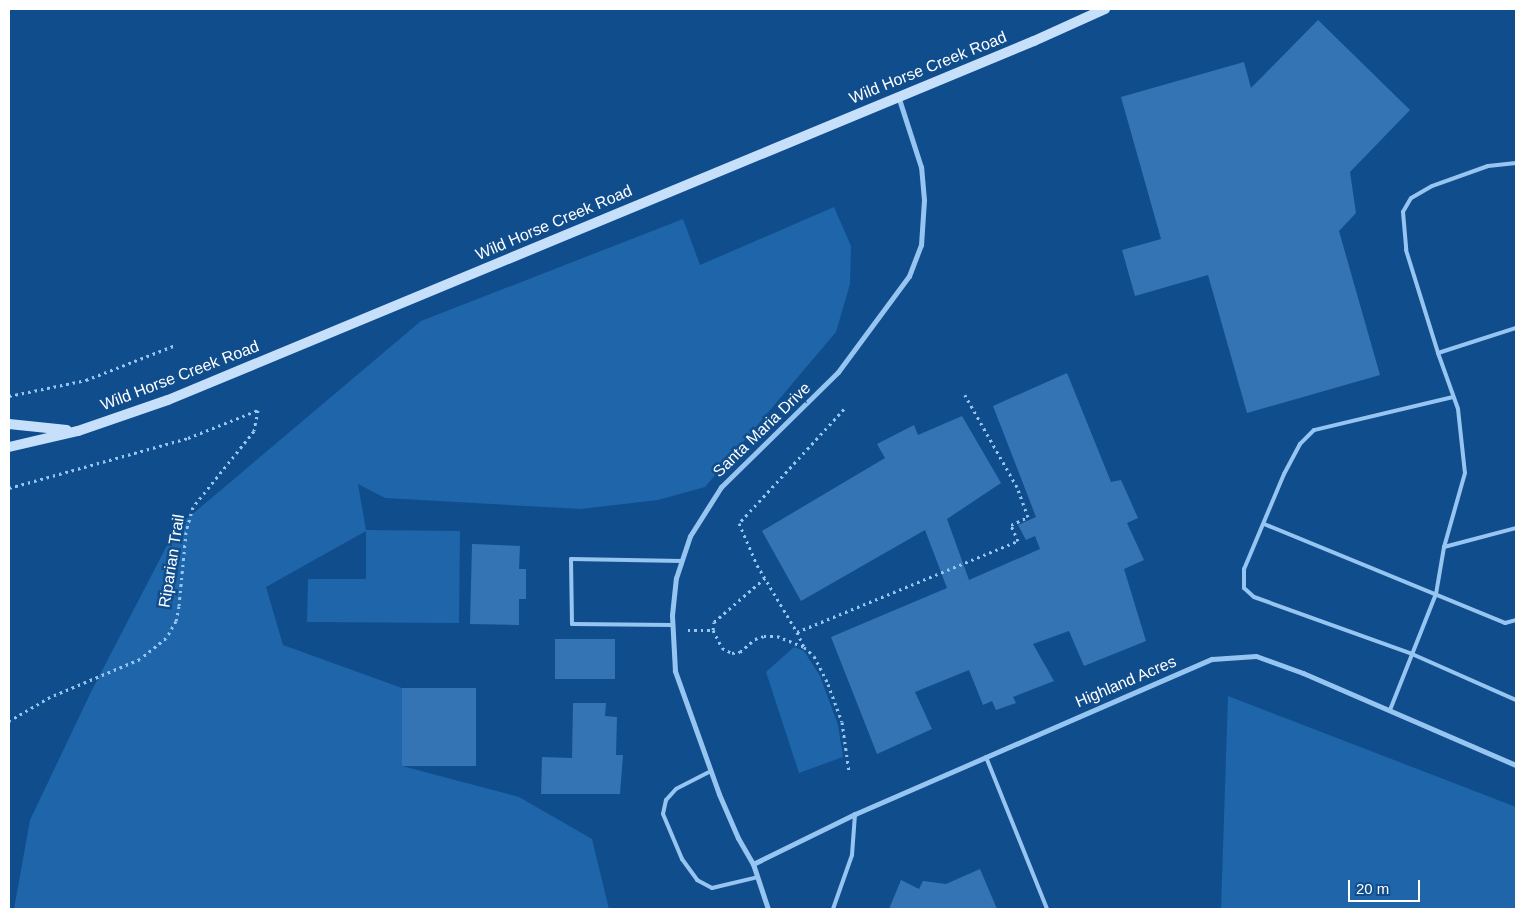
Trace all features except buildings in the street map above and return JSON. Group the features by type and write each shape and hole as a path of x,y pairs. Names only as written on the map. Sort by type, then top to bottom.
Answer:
{"main road":[{"name":"Wild Horse Creek Road","path":"9,447 78,431 168,400 1104,9"},
{"path":"9,424 78,431"}],"street":[{"name":"Santa Maria Drive","path":"768,909 754,864 738,838 711,771 676,670 672,625 676,578 690,536 721,487 833,378 858,350 909,276 921,245 924,200 921,167 898,96"},
{"name":"Highland Acres","path":"754,864 855,814 1212,659 1256,656 1303,672 1516,765"}],"lane":[{"path":"1390,710 1436,594 1444,547 1465,473 1458,409 1438,353 1406,250 1403,212 1412,198 1432,186 1488,166 1516,164"},
{"path":"1438,353 1516,328"},
{"path":"1453,397 1314,430 1300,444 1292,459 1244,569 1244,588 1254,597 1412,654 1516,700"},
{"path":"1264,524 1504,623 1516,620"},
{"path":"1444,547 1516,528"},
{"path":"672,625 572,624 571,560 682,560"},
{"path":"986,757 1047,909"},
{"path":"711,771 676,789 666,800 663,814 682,859 697,880 712,888 758,877"},
{"path":"832,909 852,855 855,814"}],"path":[{"path":"9,396 86,380 176,346"},
{"path":"797,632 1018,541 1011,526 1028,517 1016,487 966,395"},
{"path":"804,647 743,538 739,523 844,409"},
{"name":"Riparian Trail","path":"9,488 188,438 258,410 254,431 193,507 186,532 176,621 166,638 151,653 126,666 67,689 9,721"},
{"path":"766,577 714,622 713,630 722,648 732,653 740,652 754,639 764,636 777,636 804,647 814,656 828,684 842,722 849,772"},
{"path":"688,630 713,630"}],"shaded area":[{"path":"834,207 851,246 850,284 836,332 705,487 658,500 581,509 385,498 358,484 366,530 460,531 459,623 307,622 308,579 366,579 366,531 266,587 283,645 402,688 402,766 519,797 592,839 609,909 14,909 30,820 91,692 176,528 421,321 683,219 700,265"},
{"path":"794,647 804,651 820,676 838,725 843,757 799,773 766,672"},
{"path":"1228,696 1516,807 1516,909 1221,909"}]}
